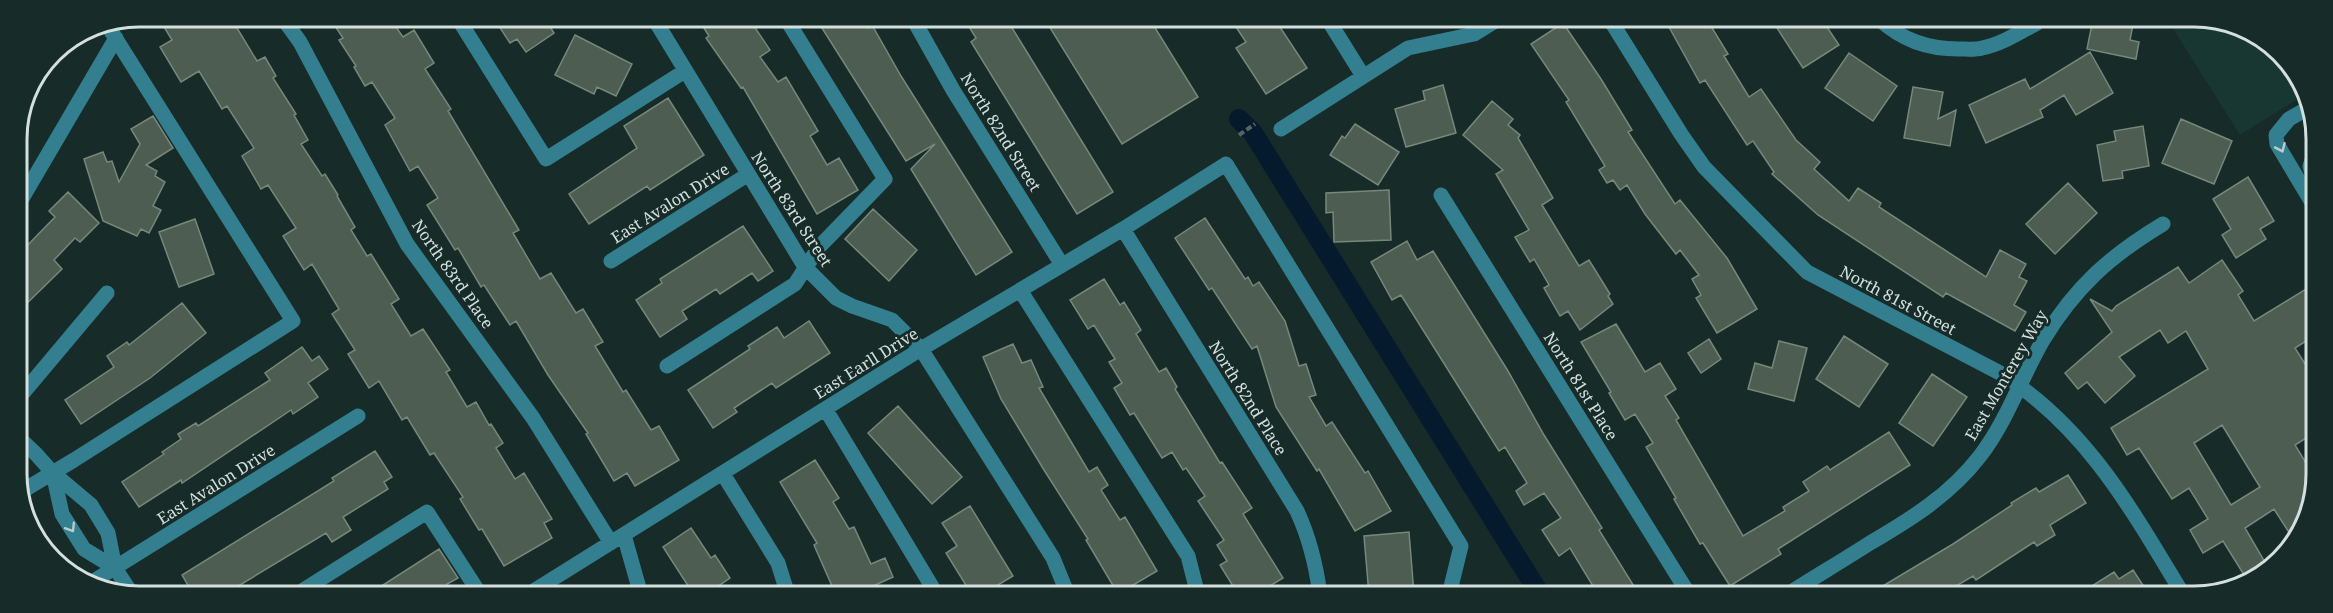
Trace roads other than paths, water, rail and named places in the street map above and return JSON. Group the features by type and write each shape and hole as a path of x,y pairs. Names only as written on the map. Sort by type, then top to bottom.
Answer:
{"street":[{"name":"North 83rd Place","path":"289,27 300,42 407,244 618,539 637,586"},
{"path":"463,27 546,159 685,71"},
{"name":"North 83rd Street","path":"659,27 805,267 836,298 892,320 921,350 1053,558 1064,586"},
{"path":"667,366 795,284 819,247 885,179 791,27"},
{"name":"North 82nd Street","path":"918,27 953,90 1062,265"},
{"path":"1333,27 1363,76"},
{"path":"1281,129 1408,48 1474,34 1485,27"},
{"name":"North 81st Street","path":"1615,27 1681,134 1704,166 1807,272 2021,386 2077,438 2100,464 2120,490 2178,586"},
{"path":"1889,27 1902,37 1921,45 1943,49 1981,49 2028,27"},
{"path":"28,488 293,321 111,31"},
{"path":"27,190 116,38"},
{"path":"2302,111 2289,119 2277,135 2277,144 2306,193"},
{"name":"East Earll Drive","path":"540,586 1226,164 1461,546 1451,586"},
{"name":"East Avalon Drive","path":"611,261 747,175"},
{"name":"North 81st Place","path":"1441,195 1684,586"},
{"name":"East Monterey Way","path":"1801,586 1917,515 1938,500 1963,477 1981,454 2021,386 2043,341 2081,288 2093,274 2163,224"},
{"name":"North 82nd Place","path":"1123,229 1296,511 1309,538 1317,567 1319,586"},
{"path":"1020,291 1188,556 1196,586"},
{"path":"27,388 107,293"},
{"path":"826,410 932,586"},
{"name":"East Avalon Drive","path":"98,578 358,416"},
{"path":"27,446 53,474 91,505 108,533 115,568 126,585"},
{"path":"53,474 62,514 84,549 115,568"},
{"path":"723,474 778,563 785,586"},
{"path":"310,586 427,512 475,586"}],"waterway":[{"path":"1239,119 1253,133 1535,586"}]}
